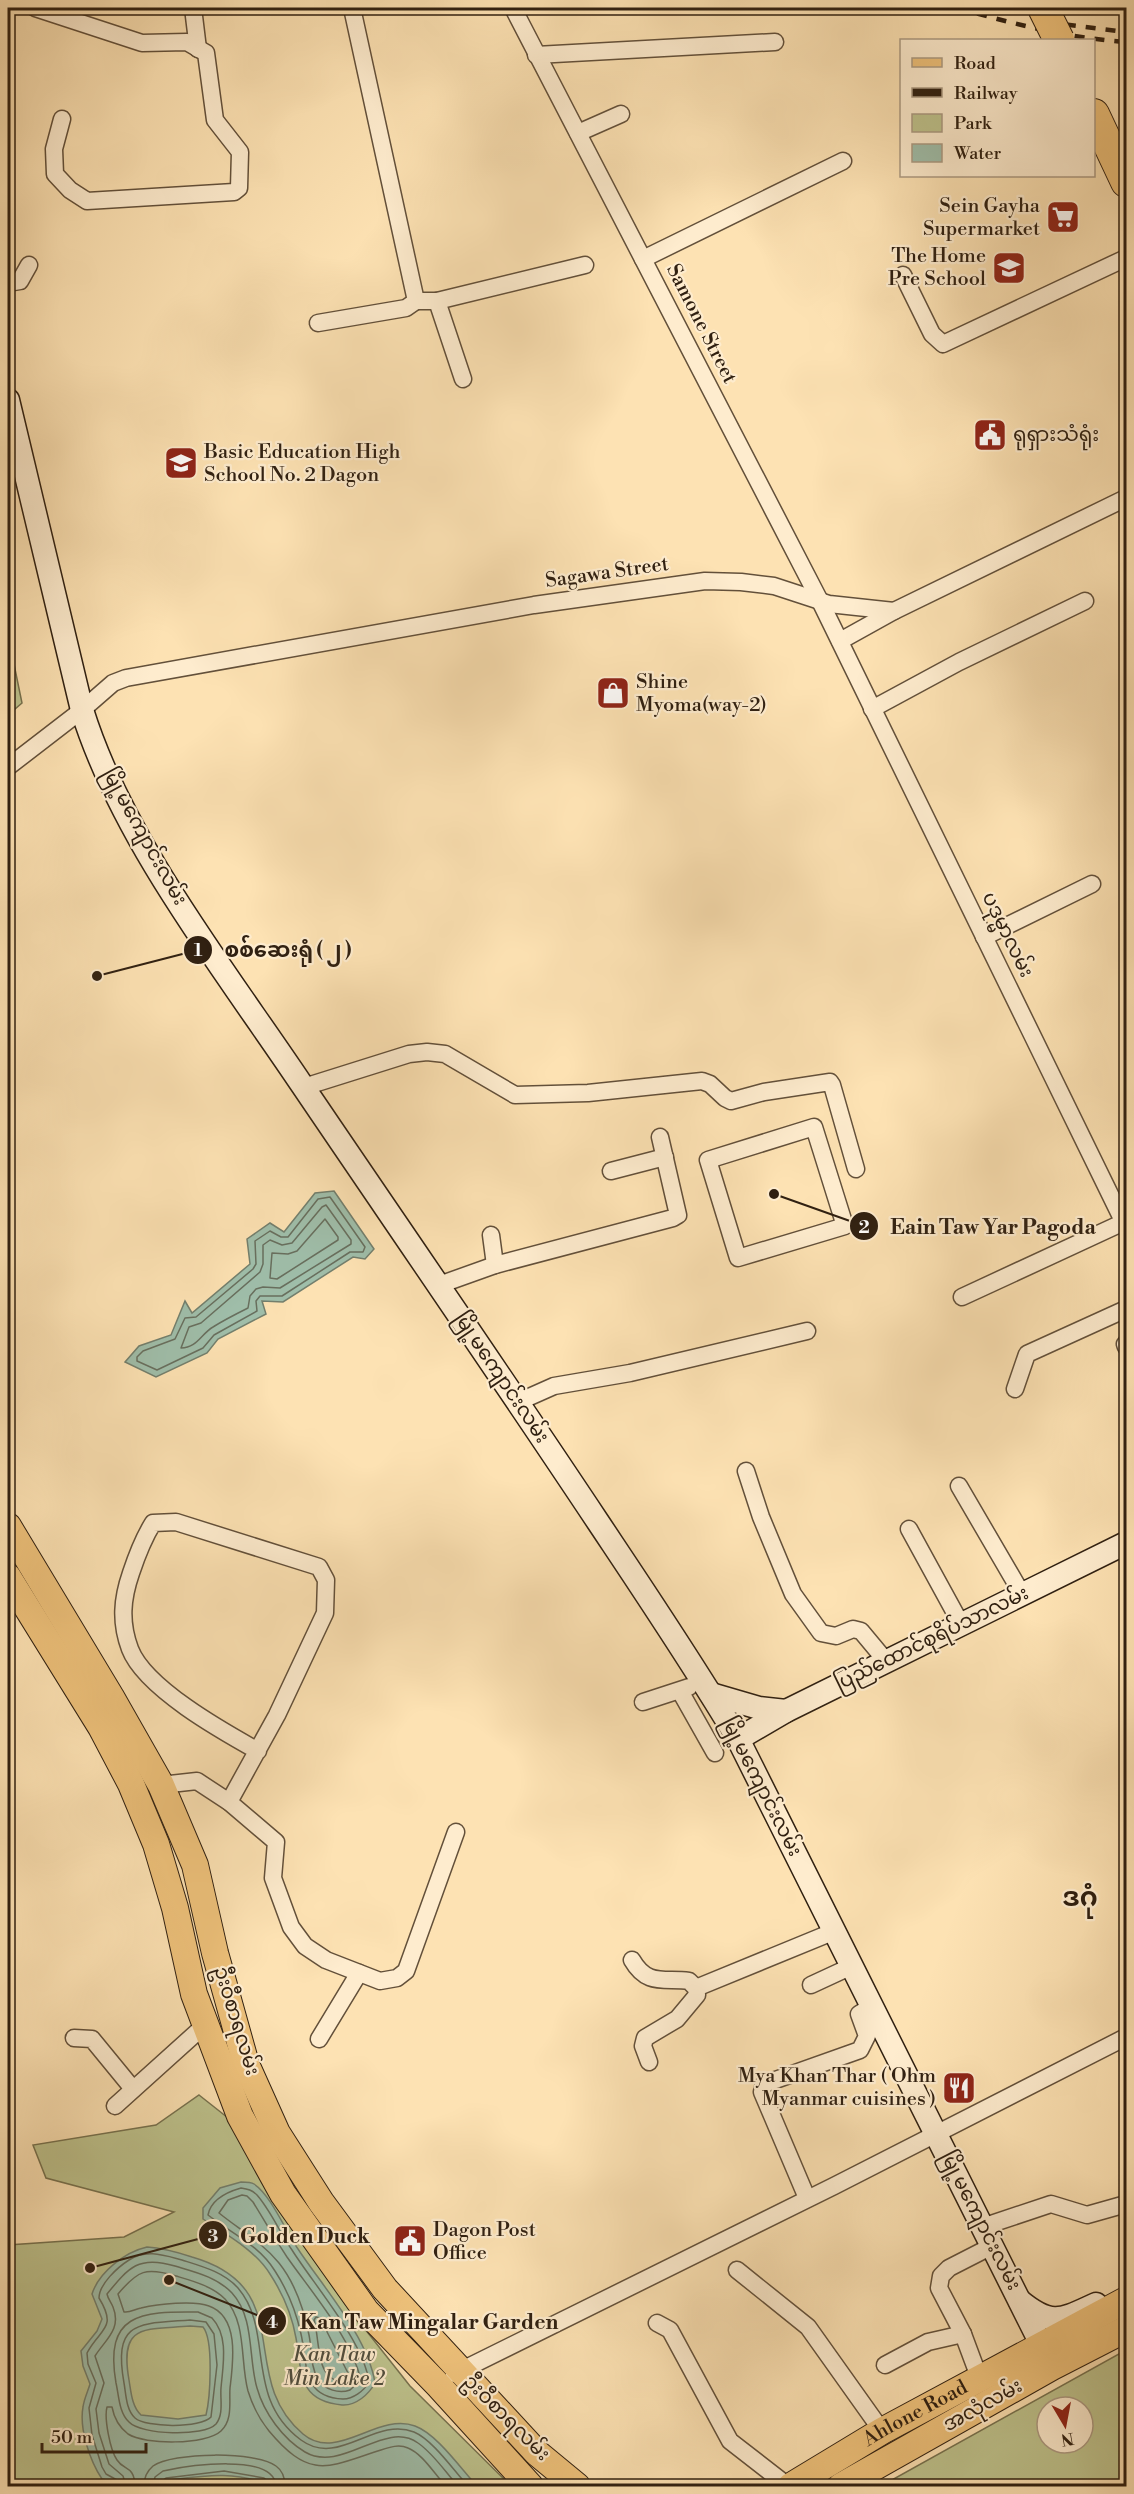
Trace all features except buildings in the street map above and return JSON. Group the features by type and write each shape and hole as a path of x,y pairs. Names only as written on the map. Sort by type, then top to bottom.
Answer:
{"highway":[{"path":"1043,8 1058,39"},
{"path":"1095,116 1126,182"}],"main road":[{"name":"မြို့မကျောင်းလမ်း","path":"8,400 82,710 90,737 124,811 163,877 518,1402 707,1687 738,1738 1052,2367"},
{"name":"ဦးဝီစာရလမ်း","path":"8,1526 16,1558 111,1697 163,1789 195,1864 246,2064 285,2144 321,2202 385,2289 537,2453 578,2487"},
{"name":"ပြည်ထောင်စုရိပ်သာလမ်း","path":"738,1738 786,1711 1126,1543"},
{"name":"ဦးဝီစာရလမ်း","path":"8,1577 101,1727 131,1784 156,1844 176,1908 194,1994 240,2116 283,2194 366,2311 439,2386 530,2487"},
{"path":"707,1687 759,1708 786,1711"},
{"path":"757,1776 761,1746 768,1733 786,1711"},
{"path":"139,1804 163,1789"},
{"path":"202,2015 228,1999"},
{"path":"263,2158 285,2144"},
{"path":"1019,2301 1049,2320 1070,2316 1100,2302 1126,2300"},
{"path":"1041,2344 1126,2300"},
{"name":"အလုံလမ်း","path":"841,2487 1052,2367 1126,2329"},
{"name":"Ahlone Road","path":"789,2487 882,2431 1041,2344"}],"street":[{"path":"35,8 142,43 187,42 206,53 215,120 240,152 239,188 237,191 87,201 69,190 55,174 54,149 62,119"},
{"path":"193,8 198,49"},
{"path":"352,8 416,301"},
{"name":"Samone Street","path":"513,8 849,661"},
{"path":"536,55 774,42"},
{"path":"578,134 621,114"},
{"path":"643,259 843,161"},
{"path":"903,275 932,334 945,344 1126,258"},
{"path":"8,283 20,281 29,265"},
{"path":"318,323 406,308 416,301 437,301 585,265"},
{"path":"437,301 463,379"},
{"path":"840,641 894,611 1126,498"},
{"name":"Sagawa Street","path":"8,767 113,683 126,678 534,605 705,581 774,586 820,602 894,611"},
{"path":"872,709 959,662 1085,601"},
{"name":"ပဒုမ္မာလမ်း","path":"849,661 1125,1225"},
{"path":"984,937 1092,884"},
{"path":"304,1087 409,1053 427,1052 445,1054 514,1095 588,1093 702,1081 710,1084 731,1101 787,1088 830,1082 856,1169"},
{"path":"814,1127 845,1226 738,1258 708,1160 814,1127"},
{"path":"439,1285 495,1264 678,1215 660,1137"},
{"path":"611,1171 665,1157"},
{"path":"962,1297 1125,1225"},
{"path":"491,1235 495,1264"},
{"path":"1015,1389 1027,1354 1126,1309"},
{"path":"518,1402 554,1386 630,1373 807,1331"},
{"path":"746,1471 761,1517 793,1594 821,1633 836,1636 853,1629 861,1632 886,1662"},
{"path":"959,1486 1022,1594"},
{"path":"229,1802 258,1751 325,1613 326,1580 319,1567 176,1522 153,1523 143,1539 123,1598 124,1621 131,1650 141,1665 159,1684 215,1727 258,1751"},
{"path":"909,1529 961,1624"},
{"path":"643,1702 680,1691 707,1687"},
{"path":"680,1691 715,1753"},
{"path":"163,1789 197,1782 229,1802 276,1842 273,1878 291,1927 305,1946 326,1960 380,1981 397,1978 406,1971 456,1832"},
{"path":"696,1988 835,1931"},
{"path":"632,1960 645,1976 655,1980 689,1980 696,1988 697,1995 677,2019 643,2041 649,2062"},
{"path":"811,1985 852,1966"},
{"path":"319,2039 359,1973"},
{"path":"807,2198 762,2092 764,2084 860,2050 867,2036 859,2014 872,2006"},
{"path":"115,2106 202,2015"},
{"path":"439,2386 458,2370 936,2134 1126,2037"},
{"path":"74,2038 92,2039 133,2089"},
{"path":"979,2378 963,2334 939,2288 941,2276 987,2237 1051,2204 1087,2215 1126,2204"},
{"path":"737,2270 808,2327 882,2431"},
{"path":"657,2323 670,2330 730,2441 789,2487"},
{"path":"885,2365 928,2342 963,2334"}],"green space":[{"path":"8,635 22,703 8,715"},
{"path":"199,2095 242,2129 353,2314 410,2386 511,2486 8,2486 8,2245 124,2237 174,2212 46,2178 33,2145 156,2125"},
{"path":"1126,2350 1126,2486 881,2486 1035,2401 1035,2455 1095,2455 1095,2395 1045,2395"}],"water":[{"path":"334,1191 374,1249 365,1259 353,1257 283,1302 262,1301 266,1314 218,1339 207,1353 156,1377 125,1362 139,1346 171,1335 185,1301 192,1313 250,1264 247,1239 270,1223 284,1232 315,1193"},
{"name":"Kan Taw Min Lake 2","path":"241,2182 254,2184 266,2196 298,2249 343,2313 364,2348 375,2383 366,2395 352,2404 342,2405 328,2402 317,2398 310,2391 302,2374 292,2321 275,2282 264,2265 249,2250 203,2219 203,2208 220,2188"},
{"path":"147,2247 159,2248 192,2257 225,2271 245,2290 257,2312 272,2387 283,2411 303,2434 316,2441 330,2443 343,2441 386,2425 415,2426 432,2436 477,2486 269,2486 248,2479 228,2476 206,2476 143,2483 102,2479 93,2463 84,2435 83,2407 90,2384 83,2366 81,2351 97,2331 102,2319 92,2294 95,2286 114,2264","holes":["203,2327 209,2344 210,2356 210,2384 206,2415 178,2419 141,2415 134,2404 129,2380 127,2361 128,2348 132,2339 138,2333 148,2330"]}],"railway":[{"path":"958,8 1041,30 1126,42"},
{"path":"1046,22 1126,32"}],"place":[{"name":"Sein Gayha Supermarket","path":"1063,217"},
{"name":"The Home Pre School","path":"1009,268"},
{"name":"ရုရှားသံရုံး","path":"990,435"},
{"name":"Basic Education High School No. 2 Dagon","path":"181,463"},
{"name":"Shine Myoma(way-2)","path":"613,693"},
{"name":"စစ်ဆေးရုံ ( ၂ )","path":"97,976"},
{"name":"Eain Taw Yar Pagoda","path":"774,1194"},
{"name":"Mya Khan Thar ( Ohm Myanmar cuisines )","path":"959,2088"},
{"name":"Dagon Post Office","path":"410,2241"},
{"name":"Golden Duck","path":"90,2268"},
{"name":"Kan Taw Mingalar Garden","path":"169,2280"}],"district":[{"name":"ဒဂုံ","path":"1080,1898"}]}
